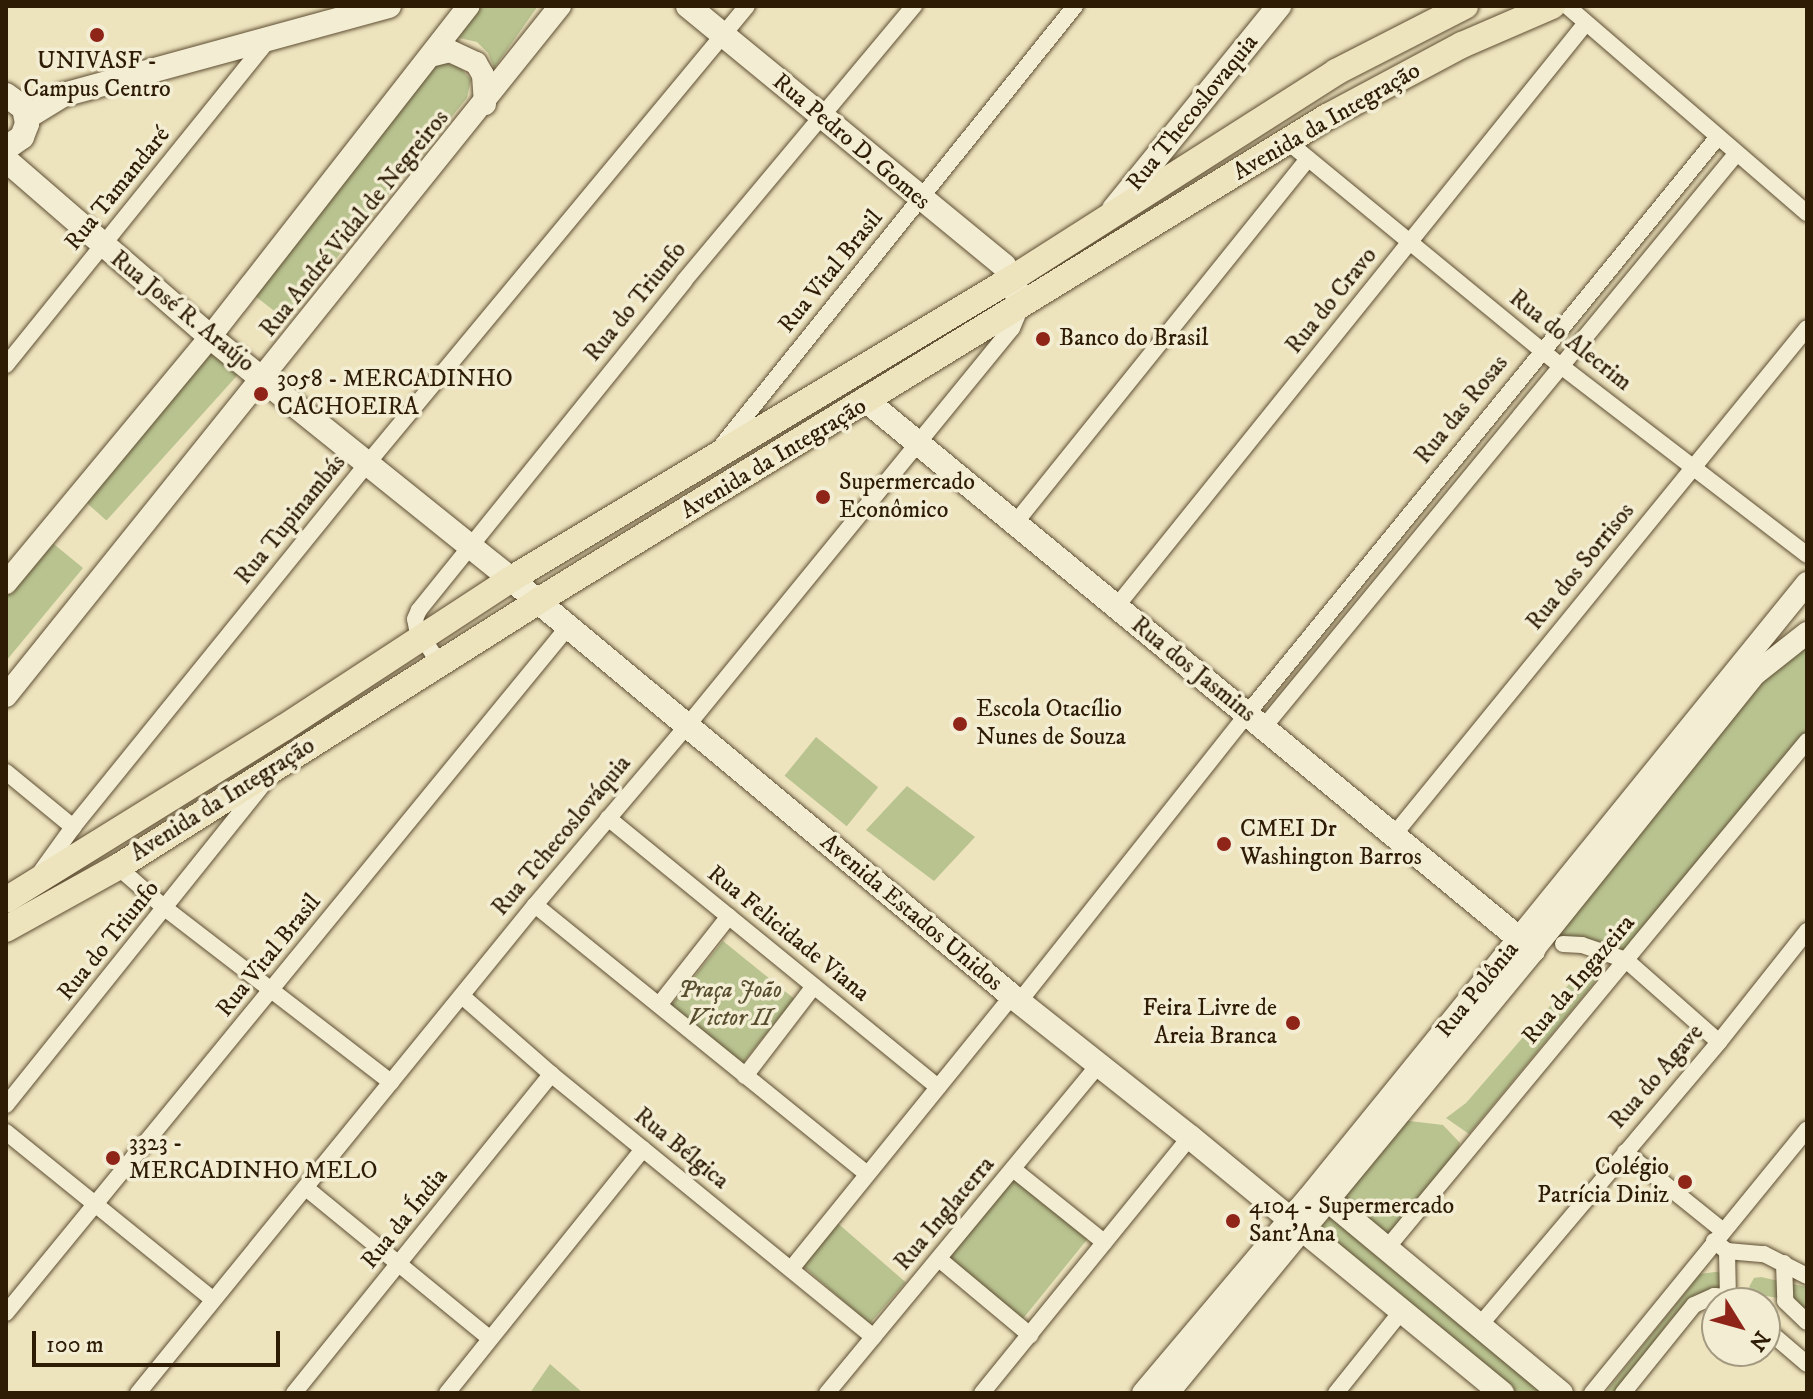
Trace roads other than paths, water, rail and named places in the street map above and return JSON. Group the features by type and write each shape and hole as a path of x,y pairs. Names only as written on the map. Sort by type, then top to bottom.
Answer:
{"main road":[{"path":"27,117 63,95 267,42 389,6"},
{"name":"Rua Pedro D. Gomes","path":"688,6 1004,266 1013,278"},
{"name":"Rua Thecoslovaquia","path":"1106,219 1279,6"},
{"name":"Avenida da Integração","path":"6,929 118,867 538,601 1020,309 1298,150 1371,92 1462,45 1552,6"},
{"name":"Avenida da Integração","path":"6,900 511,579 1013,278 1349,64 1453,9"},
{"path":"6,95 19,101 27,117 22,137 7,161"},
{"name":"Rua José R. Araújo","path":"7,161 102,247 210,337 538,601"},
{"path":"1013,278 1020,309"},
{"name":"Rua dos Jasmins","path":"868,402 1526,945"},
{"path":"640,502 656,530"},
{"name":"Avenida Estados Unidos","path":"538,601 1016,999 1502,1393"},
{"name":"Rua Polônia","path":"1295,1224 1526,945"},
{"path":"1318,1198 1387,1248 1561,1393"}],"street":[{"name":"Rua André Vidal de Negreiros","path":"6,583 210,337 434,55 469,6"},
{"name":"Rua André Vidal de Negreiros","path":"6,696 485,104 560,6"},
{"name":"Rua Tupinambás","path":"32,885 73,827 367,464 747,6"},
{"name":"Rua do Triunfo","path":"422,637 415,622 417,614 469,546 914,6"},
{"name":"Rua Vital Brasil","path":"714,456 1075,6"},
{"path":"1567,6 1807,213"},
{"path":"1453,9 1462,45"},
{"name":"Rua do Cravo","path":"1116,607 1585,24"},
{"name":"Rua Tamandaré","path":"6,365 267,42"},
{"path":"434,55 450,51 476,63 485,87 485,104"},
{"name":"Rua das Rosas","path":"1255,721 1542,351 1717,138"},
{"path":"1016,522 1298,150"},
{"name":"Rua do Alecrim","path":"1298,150 1542,351 1807,555"},
{"name":"Rua das Rosas","path":"1255,721 1561,366 1736,154"},
{"name":"Rua Tchecoslováquia","path":"138,1393 535,905 687,726 1012,328 1020,309"},
{"name":"Rua dos Sorrisos","path":"1393,836 1807,328"},
{"name":"Rua Polônia","path":"1526,945 1807,583"},
{"name":"Rua Vital Brasil","path":"6,1313 567,628"},
{"name":"Rua Polônia","path":"1526,945 1755,674 1807,633"},
{"path":"422,637 439,663"},
{"path":"791,1269 938,1087 1255,721"},
{"name":"Rua da Ingazeira","path":"1387,1248 1807,741"},
{"name":"Rua do Triunfo","path":"6,1105 166,909 276,767"},
{"path":"6,772 73,827"},
{"name":"Rua Felicidade Viana","path":"608,818 938,1087"},
{"path":"118,867 166,909 391,1082"},
{"path":"535,905 867,1174"},
{"path":"659,1005 729,916"},
{"name":"Rua do Agave","path":"1480,1325 1719,1042 1807,931"},
{"path":"1563,944 1582,945 1626,960 1719,1042"},
{"path":"745,1076 814,986"},
{"name":"Rua Bélgica","path":"462,996 551,1074 873,1337"},
{"name":"Rua Inglaterra","path":"829,1392 1098,1065"},
{"name":"Rua da Índia","path":"294,1393 551,1074"},
{"path":"1592,1393 1721,1241 1807,1129"},
{"path":"6,1132 212,1299"},
{"path":"982,1393 1190,1137"},
{"path":"448,1392 643,1149"},
{"path":"1625,1152 1721,1241 1764,1254 1807,1276"},
{"path":"1013,1169 1104,1242"},
{"path":"306,1188 489,1338"},
{"name":"Rua Polônia","path":"1143,1393 1295,1224"},
{"name":"Rua Polônia","path":"1168,1393 1295,1224"},
{"path":"1721,1241 1730,1287"},
{"path":"939,1259 1030,1335"},
{"path":"1784,1263 1785,1301 1807,1322"},
{"path":"1623,1393 1701,1300"},
{"path":"1336,1393 1401,1312"},
{"path":"1781,1342 1807,1364"}],"place":[{"name":"UNIVASF - Campus Centro","path":"97,35"},
{"name":"Banco do Brasil","path":"1043,339"},
{"name":"3058 - MERCADINHO CACHOEIRA","path":"261,394"},
{"name":"Supermercado Econômico","path":"823,497"},
{"name":"Escola Otacílio Nunes de Souza","path":"960,724"},
{"name":"CMEI Dr Washington Barros","path":"1224,844"},
{"name":"Feira Livre de Areia Branca","path":"1293,1023"},
{"name":"3323 - MERCADINHO MELO","path":"113,1158"},
{"name":"Colégio Patrícia Diniz","path":"1685,1182"},
{"name":"4104 - Supermercado Sant'Ana","path":"1233,1221"}],"park label":[{"name":"Praça João Victor II","path":"730,1005"}]}
